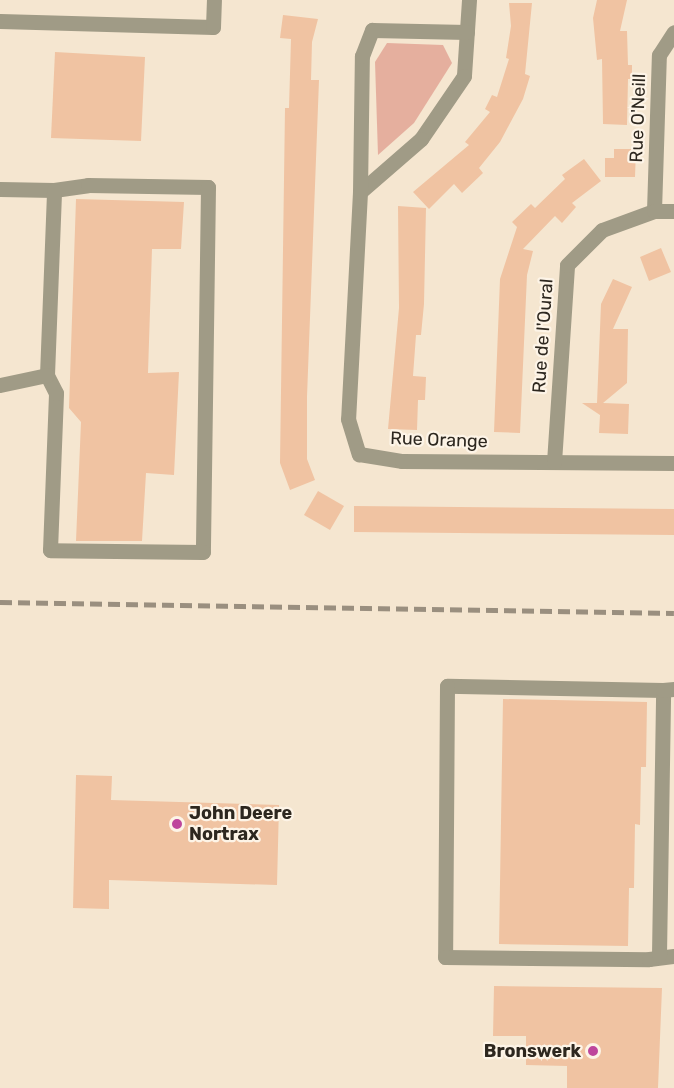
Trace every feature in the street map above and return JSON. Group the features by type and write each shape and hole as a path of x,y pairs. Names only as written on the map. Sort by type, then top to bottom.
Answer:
{"street":[{"path":"0,21 213,27 214,0"},
{"path":"360,192 421,139 464,76 469,0"},
{"name":"Rue Orange","path":"467,32 372,30 362,56 360,192 348,419 359,454 402,461 674,463"},
{"name":"Rue O'Neill","path":"654,211 659,55 674,32"},
{"path":"0,189 54,190 88,185 208,187 203,552 50,550 56,393 47,375 54,190"},
{"name":"Rue de l'Oural","path":"554,462 567,265 602,230 654,211 674,211"},
{"path":"0,385 47,375"},
{"path":"447,686 669,690 667,956 649,960 445,957 447,686"}],"shaded area":[{"path":"387,43 443,45 452,63 414,123 378,155 375,62"}],"building":[{"path":"597,0 627,0 620,31 627,31 628,65 632,65 632,79 628,79 627,125 603,124 602,59 597,60 593,18"},
{"path":"509,3 532,3 525,74 530,76 523,99 500,142 479,168 483,173 462,193 454,184 429,209 413,192 469,145 465,142 490,112 485,109 492,95 497,97 509,59 506,58 511,26"},
{"path":"283,15 318,19 312,42 311,80 319,80 307,397 307,459 315,480 290,490 280,463 285,108 289,108 291,39 280,38"},
{"path":"55,52 145,57 141,141 51,138"},
{"path":"614,149 636,149 635,177 605,177 605,158 614,158"},
{"path":"584,159 601,181 572,203 576,207 562,223 555,216 523,249 533,251 527,275 520,433 494,432 500,279 517,227 512,222 531,204 535,208 565,179 562,175"},
{"path":"76,199 184,202 181,249 152,249 148,373 179,372 174,475 146,473 142,541 76,541 81,422 69,408"},
{"path":"398,206 426,208 424,304 421,335 416,335 413,376 426,377 425,400 418,400 417,430 388,429 399,308"},
{"path":"661,248 671,272 649,281 640,257"},
{"path":"613,279 632,287 613,329 628,329 627,383 603,403 629,404 628,434 599,433 600,415 582,403 597,403 601,304"},
{"path":"318,491 344,506 330,530 304,515"},
{"path":"354,506 674,509 674,535 354,532"},
{"path":"503,699 647,702 646,767 641,767 640,825 635,824 634,888 629,888 628,946 499,944"},
{"name":"John Deere Nortrax","path":"76,775 112,776 111,800 279,805 277,885 109,880 109,909 73,908"},
{"name":"Bronswerk","path":"494,986 662,988 658,1088 567,1088 567,1066 526,1065 526,1036 493,1036"}],"railway":[{"path":"0,602 674,613"}],"place":[{"name":"John Deere Nortrax","path":"177,824"},
{"name":"Bronswerk","path":"593,1051"}]}
